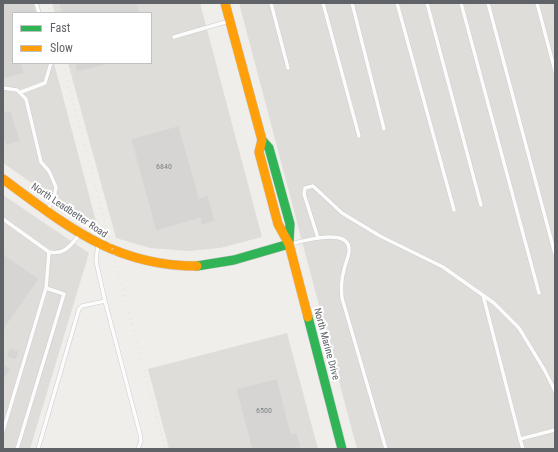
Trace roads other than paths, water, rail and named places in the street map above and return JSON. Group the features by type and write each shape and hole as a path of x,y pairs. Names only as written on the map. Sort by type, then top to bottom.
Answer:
{"main road":[{"name":"North Marine Drive","path":"225,3 262,140 270,148 290,224 289,244 342,449"},
{"name":"North Leadbetter Road","path":"3,179 80,234 98,244 136,260 183,266 214,264 289,244"}],"lane":[{"path":"271,3 288,68"},
{"path":"323,3 358,136"},
{"path":"352,3 384,129"},
{"path":"397,3 454,210"},
{"path":"427,3 481,205"},
{"path":"461,3 539,293"},
{"path":"488,3 555,254"},
{"path":"536,3 555,71"},
{"path":"174,37 230,21"},
{"path":"21,92 45,83 51,64"},
{"path":"3,88 17,90 21,92 26,99 41,162 49,171 56,187 54,199 46,210"},
{"path":"318,238 304,194 305,188 313,186 348,216 380,236 443,267 494,303 519,328 545,371 555,391"},
{"path":"3,219 49,252 58,253 64,251 80,234"},
{"path":"289,244 332,236 344,241 348,245 349,251 341,283 342,298 386,449"},
{"path":"98,244 96,261 140,434 141,441 138,449"},
{"path":"3,429 46,288 49,252"},
{"path":"17,449 64,294 46,288"},
{"path":"483,295 523,449"},
{"path":"38,449 80,309 82,306 105,301"},
{"path":"520,439 555,430"}],"railway":[{"path":"47,3 50,12"},
{"path":"55,3 58,12"},
{"path":"547,3 555,34"},
{"path":"63,64 165,449"},
{"path":"70,64 74,85"}]}
